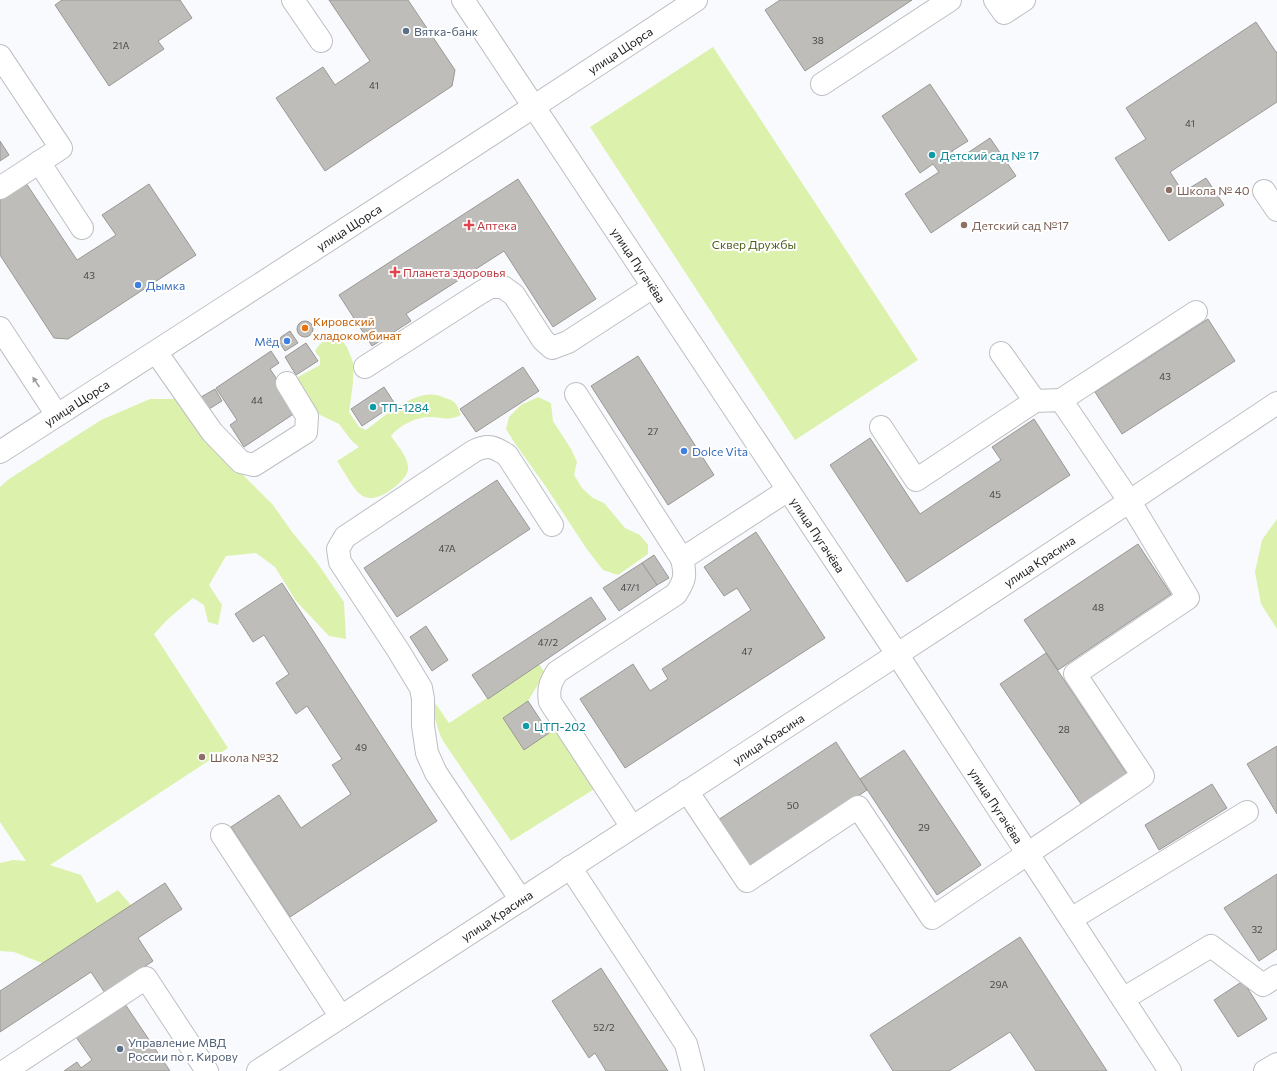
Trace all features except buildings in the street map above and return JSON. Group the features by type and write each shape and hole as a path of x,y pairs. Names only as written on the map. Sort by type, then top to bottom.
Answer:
{"street":[{"path":"293,0 320,41"},
{"name":"улица Пугачёва","path":"463,0 897,654 1170,1071"},
{"name":"улица Щорса","path":"0,452 534,107 696,0"},
{"path":"822,84 950,0"},
{"path":"995,0 1004,13 1024,0"},
{"path":"0,56 62,148 0,188"},
{"path":"39,162 82,228"},
{"path":"1264,191 1277,210"},
{"path":"365,367 490,287 503,287 514,295 543,340 552,348 568,342 653,287"},
{"path":"881,427 916,480 1035,401 1061,400 1196,312"},
{"path":"0,328 57,415"},
{"path":"156,352 212,432 241,462 254,465 306,432 307,416 287,383"},
{"path":"1001,353 1035,401"},
{"path":"576,394 682,559 685,570 684,582 676,594 557,672 551,681 549,692 550,702 632,827"},
{"path":"687,791 747,880 858,807 932,918 1143,776 1075,674 1188,598 1130,502 1061,400"},
{"name":"улица Красина","path":"258,1071 285,1064 341,1017 1130,502 1277,403"},
{"path":"521,900 436,773 428,753 423,726 423,699 421,688 398,650 340,562 338,549 345,537 474,451 486,446 497,449 507,455 552,525"},
{"path":"682,559 788,490"},
{"path":"1071,919 1247,812"},
{"path":"222,835 341,1017"},
{"path":"570,867 686,1044 693,1071"},
{"path":"1123,998 1211,946 1263,985 1277,976"},
{"path":"6,1071 146,978 207,1071"},
{"path":"1264,1071 1277,1064"}],"green space":[{"name":"Сквер Дружбы","path":"713,47 918,360 795,440 590,127"},
{"path":"335,337 343,342 347,347 353,362 353,383 349,412 359,427 366,430 404,403 425,395 435,395 453,401 461,415 451,418 427,417 417,419 402,426 394,432 391,436 407,460 407,473 401,482 396,486 381,496 375,498 366,497 357,492 337,461 359,447 351,440 339,424 314,412 294,387 298,377 320,365 320,358 315,351 319,345 325,340"},
{"path":"538,397 551,403 553,421 571,449 577,462 574,475 582,488 593,498 604,503 625,528 640,535 648,545 648,554 618,575 603,570 586,548 506,429 509,417 521,405"},
{"path":"150,399 180,399 221,453 273,505 292,532 316,561 344,602 346,639 329,636 296,601 275,567 256,553 226,556 209,585 222,605 218,625 208,622 204,605 193,598 168,619 154,634 228,748 50,865 81,875 97,903 118,890 142,918 62,971 14,952 0,951 0,863 13,860 26,861 0,822 0,487 9,479 101,420"},
{"path":"1277,519 1277,629 1261,604 1255,572 1262,540"},
{"path":"539,664 545,673 528,701 503,718 524,750 549,733 558,733 596,788 511,841 443,741 436,721 433,700 449,723"}],"place":[{"name":"Вятка-банк","path":"406,31"},
{"name":"Детский сад № 17","path":"932,155"},
{"name":"Школа № 40","path":"1169,190"},
{"name":"Аптека","path":"469,225"},
{"name":"Детский сад №17","path":"964,225"},
{"name":"Планета здоровья","path":"395,272"},
{"name":"Дымка","path":"138,285"},
{"name":"Кировский хладокомбинат","path":"305,328"},
{"name":"Мёд","path":"287,341"},
{"name":"ТП-1284","path":"373,407"},
{"name":"Dolce Vita","path":"684,451"},
{"name":"ЦТП-202","path":"526,726"},
{"name":"Школа №32","path":"202,757"},
{"name":"Управление МВД России по г. Кирову","path":"120,1049"}]}
